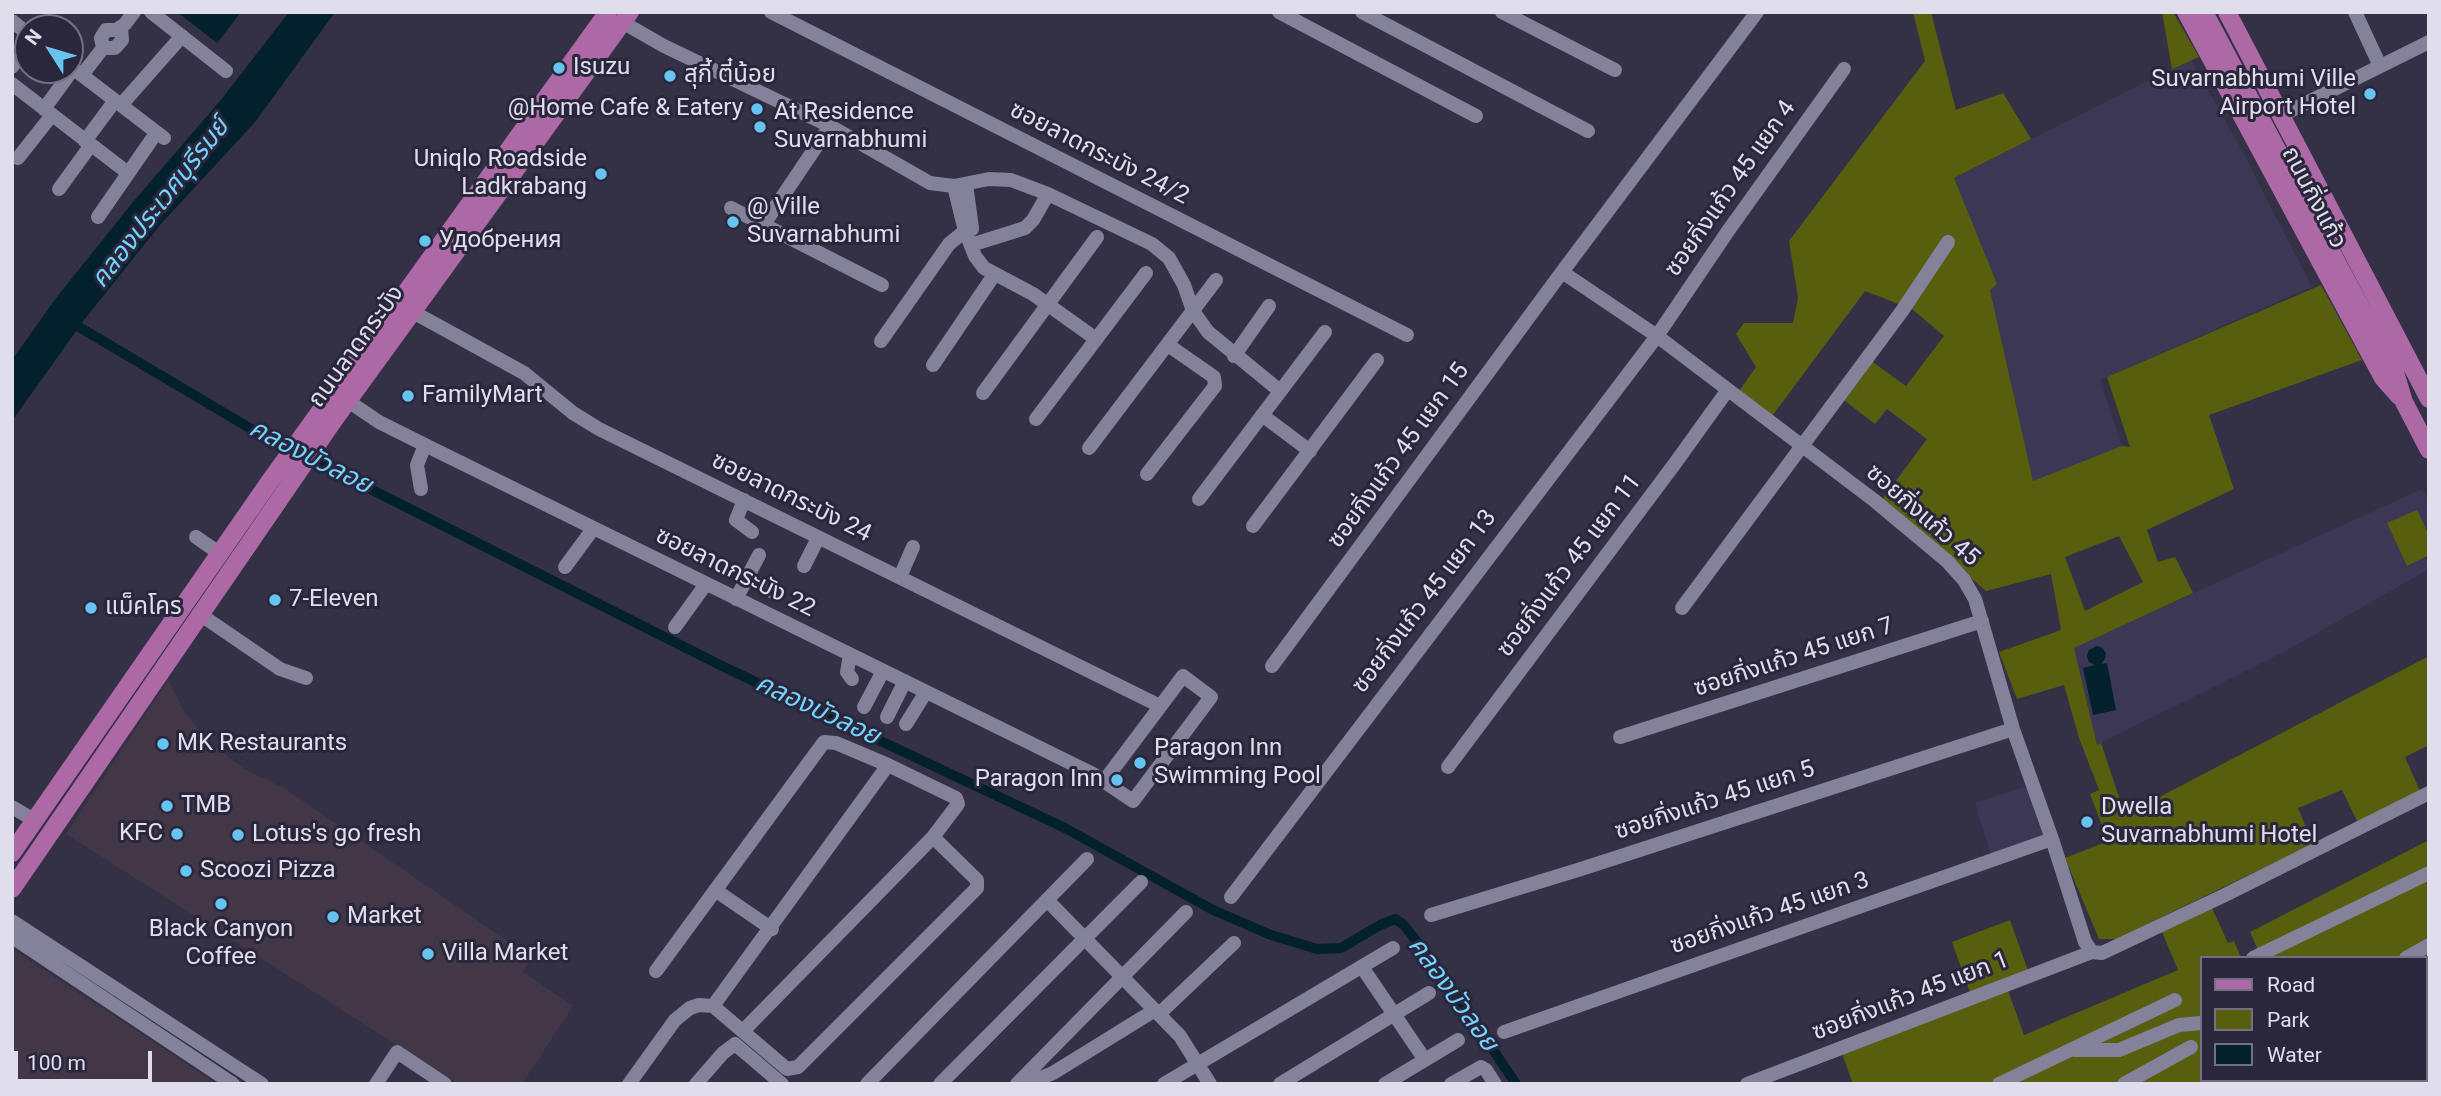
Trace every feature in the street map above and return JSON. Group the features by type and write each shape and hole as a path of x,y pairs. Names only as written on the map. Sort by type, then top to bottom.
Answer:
{"main road":[{"name":"ถนนกิ่งแก้ว","path":"2186,12 2383,378 2403,401"},
{"name":"ถนนกิ่งแก้ว","path":"2204,12 2395,372 2403,401 2429,450"},
{"name":"ถนนกิ่งแก้ว","path":"2227,12 2429,399"},
{"name":"ถนนลาดกระบัง","path":"326,417 348,401 413,313 620,16"},
{"name":"ถนนลาดกระบัง","path":"12,889 201,615 278,486 326,417 620,16"},
{"name":"ถนนลาดกระบัง","path":"12,853 219,553 278,486"},
{"path":"135,675 153,685"}],"street":[{"path":"84,63 103,48 101,37 106,30 121,27 134,12"},
{"path":"151,12 226,71"},
{"name":"ซอยลาดกระบัง 24/2","path":"771,12 1407,335"},
{"path":"1279,12 1476,116"},
{"path":"1362,12 1588,131"},
{"path":"1502,12 1615,71"},
{"path":"1563,272 1757,12"},
{"path":"2355,12 2380,66"},
{"path":"620,16 677,53 830,126 938,186 1001,178 1048,194 1152,244 1169,258 1184,285 1193,311 1208,332 1280,391"},
{"path":"59,189 88,143 116,106 182,36"},
{"path":"2282,115 2429,42"},
{"name":"ซอยกิ่งแก้ว 45 แยก 4","path":"1657,336 1844,69"},
{"path":"84,81 158,139 128,173 98,217"},
{"path":"18,158 66,84"},
{"path":"13,86 128,173"},
{"path":"764,225 830,126"},
{"path":"960,185 969,236 979,263 994,275 1020,286 1049,304 1096,340"},
{"path":"881,341 949,244 969,236 1026,228 1048,194"},
{"path":"731,208 882,285"},
{"path":"983,393 1097,237"},
{"path":"1682,608 1902,311 1948,242"},
{"name":"ซอยกิ่งแก้ว 45","path":"1563,272 1657,336 1875,501 1947,562 1964,580 1975,599 2013,729 2085,942 2092,952"},
{"name":"ซอยกิ่งแก้ว 45 แยก 15","path":"1272,666 1563,272"},
{"path":"1036,419 1146,273"},
{"path":"933,365 994,275"},
{"path":"1089,448 1216,280"},
{"path":"1234,356 1269,306"},
{"name":"ซอยลาดกระบัง 24","path":"413,313 524,373 583,420 1160,706"},
{"path":"1199,499 1325,332"},
{"name":"ซอยกิ่งแก้ว 45 แยก 13","path":"1231,897 1657,336"},
{"path":"1147,474 1215,386 1214,377 1168,345"},
{"path":"1253,526 1377,360"},
{"name":"ซอยกิ่งแก้ว 45 แยก 11","path":"1448,767 1727,391"},
{"name":"ซอยลาดกระบัง 22","path":"348,401 379,422 1105,780 1133,802 1211,697 1183,676 1160,706"},
{"path":"1262,415 1310,451"},
{"path":"421,489 417,464 425,445"},
{"path":"744,500 736,520 751,532"},
{"path":"565,567 593,528"},
{"path":"196,537 219,553"},
{"path":"804,566 818,538"},
{"path":"900,577 914,547"},
{"path":"736,599 759,555"},
{"path":"747,578 777,594"},
{"path":"675,627 706,584"},
{"path":"201,615 280,669 306,678"},
{"name":"ซอยกิ่งแก้ว 45 แยก 7","path":"1620,737 1982,621"},
{"path":"850,655 847,672 852,679"},
{"path":"864,707 883,671"},
{"path":"887,718 905,681"},
{"path":"906,724 926,692"},
{"path":"1105,780 1160,706"},
{"name":"ซอยกิ่งแก้ว 45 แยก 5","path":"1431,915 2013,729"},
{"path":"656,971 824,742 836,743 888,765 958,800 958,804 933,837 743,1031"},
{"path":"713,1006 772,929 888,765"},
{"path":"2092,952 2102,953 2211,902 2429,793"},
{"path":"12,807 34,820"},
{"path":"629,1084 681,1014 699,1004 713,1006 787,1069 794,1070 977,888 977,880 933,837"},
{"name":"ซอยกิ่งแก้ว 45 แยก 3","path":"1504,1032 2052,839"},
{"path":"867,1084 1087,859"},
{"path":"2257,956 2429,873"},
{"path":"940,1084 1141,883"},
{"path":"715,890 772,929"},
{"path":"1046,900 1180,1036 1210,1084"},
{"path":"1021,1080 1186,912"},
{"path":"12,921 83,975 161,1027 262,1084"},
{"path":"12,937 83,975"},
{"path":"1021,1080 1042,1079 1157,1012 1234,943"},
{"path":"2410,956 2429,946"},
{"path":"1164,1084 1393,948"},
{"name":"ซอยกิ่งแก้ว 45 แยก 1","path":"1747,1084 2092,952"},
{"path":"1362,967 1425,1060"},
{"path":"1280,1084 1429,993"},
{"path":"1999,1084 2175,1000"},
{"path":"2070,1050 2119,1050 2179,1025 2200,1023"},
{"path":"161,1027 233,1084"},
{"path":"1385,1084 1458,1040"},
{"path":"696,1084 723,1053 735,1044 782,1084"},
{"path":"2124,1084 2191,1047"},
{"path":"376,1084 397,1052 445,1084"},
{"path":"1451,1084 1481,1067 1486,1070 1494,1084"}],"shaded area":[{"path":"2191,59 2247,160 2312,287 2100,380 2122,446 2033,482 1990,290 1954,178"},
{"path":"2422,489 2429,502 2429,569 2286,651 2097,745 2073,648"},
{"path":"168,680 185,713 213,746 245,769 284,788 532,958 523,972 573,1006 522,1084 458,1084 66,834"},
{"path":"2027,786 2044,838 1991,856 1975,803"},
{"path":"12,949 217,1084 29,1084 12,1073"},
{"path":"2429,981 2427,1044 2427,982"}],"green space":[{"path":"1913,12 1931,12 1956,110 2003,93 2031,139 1954,178 1997,284 1990,290 2033,481 2122,446 2130,447 2107,377 2321,285 2362,360 2209,415 2234,489 2147,530 2158,562 2175,557 2193,593 2074,648 2097,745 2101,743 2125,815 2429,656 2429,745 2405,757 2420,791 2358,823 2342,790 2298,808 2313,844 2116,939 2099,939 2065,858 2108,841 2090,794 2099,790 2079,738 2064,685 2017,699 1999,652 2061,630 2051,574 1986,591 1881,501 1927,439 1887,409 1875,424 1840,397 1870,360 1906,386 1944,336 1912,309 1865,291 1770,419 1737,394 1756,367 1736,334 1744,323 1793,323 1798,298 1789,241 1925,61","holes":["2119,536 2143,582 2085,611 2065,557"]},
{"path":"2162,12 2173,12 2199,57 2172,69"},
{"path":"2417,510 2429,535 2429,555 2407,566 2387,523"},
{"path":"2429,840 2429,973 2427,974 2427,956 2247,956 2258,950 2250,932"},
{"path":"2212,908 2228,943 2234,941 2240,956 2200,956 2200,1082 2338,1084 1853,1084 1840,1048 1972,998 1952,942 2010,920 2030,976 2006,985 2024,1035 2178,970 2162,932"}],"water":[{"path":"177,12 241,12 217,43"},
{"name":"คลองประเวศบุรีรมย์","path":"289,12 335,12 256,121 160,225 84,320 12,421 12,360 56,298 133,202 220,101"},
{"path":"2097,646 2106,653 2101,664 2107,663 2116,710 2093,715 2083,668 2095,665 2089,662 2087,656 2089,650"}],"waterway":[{"name":"คลองบัวลอย","path":"69,321 253,430 724,667 1065,828 1213,910 1271,935 1317,949 1341,948 1395,919 1404,925 1442,974 1516,1084"}],"place":[{"name":"Isuzu","path":"559,68"},
{"name":"สุกี้ ตี๋น้อย","path":"670,76"},
{"name":"Suvarnabhumi Ville Airport Hotel","path":"2370,94"},
{"name":"@Home Cafe & Eatery","path":"757,109"},
{"name":"At Residence Suvarnabhumi","path":"760,127"},
{"name":"Uniqlo Roadside Ladkrabang","path":"601,174"},
{"name":"@ Ville Suvarnabhumi","path":"733,222"},
{"name":"Удобрения","path":"425,241"},
{"name":"FamilyMart","path":"408,396"},
{"name":"7-Eleven","path":"275,600"},
{"name":"แม็คโคร","path":"91,608"},
{"name":"MK Restaurants","path":"163,744"},
{"name":"Paragon Inn Swimming Pool","path":"1140,763"},
{"name":"Paragon Inn","path":"1117,780"},
{"name":"TMB","path":"167,806"},
{"name":"Dwella Suvarnabhumi Hotel","path":"2087,822"},
{"name":"KFC","path":"177,834"},
{"name":"Lotus's go fresh","path":"238,835"},
{"name":"Scoozi Pizza","path":"186,871"},
{"name":"Black Canyon Coffee","path":"221,904"},
{"name":"Market","path":"333,917"},
{"name":"Villa Market","path":"428,954"}]}
